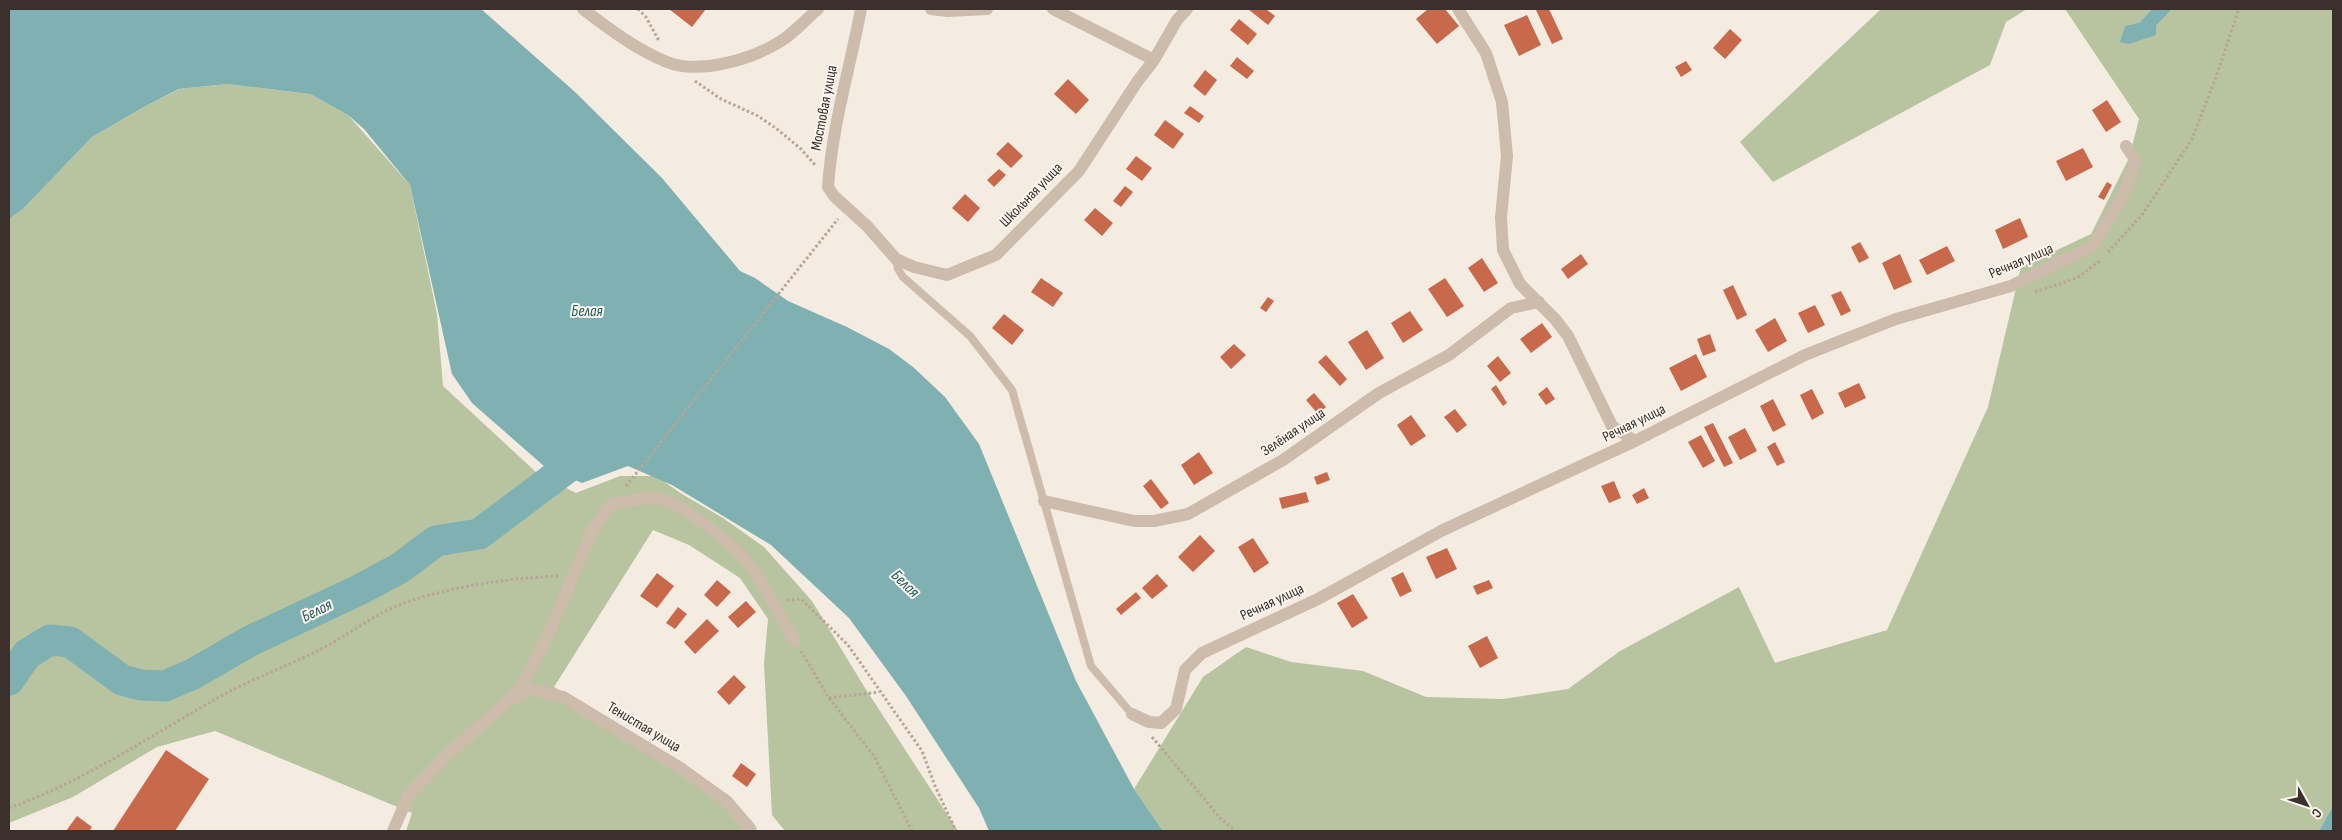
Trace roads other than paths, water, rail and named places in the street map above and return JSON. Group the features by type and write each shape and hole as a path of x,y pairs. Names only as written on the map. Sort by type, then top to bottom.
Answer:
{"street":[{"path":"584,9 604,25 669,62 714,65 737,62 782,41 818,9"},
{"name":"Мостовая улица","path":"846,208 828,187 838,108 854,48 861,9"},
{"path":"931,9 948,11 987,9"},
{"path":"1053,9 1154,60"},
{"name":"Школьная улица","path":"846,208 867,226 896,260 914,268 947,276 996,255 1078,171 1137,82 1154,60 1177,20 1187,9"},
{"path":"1458,9 1486,53 1502,102 1507,156 1501,216 1503,250 1520,284 1539,302 1568,336 1612,426 1634,442"},
{"name":"Речная улица","path":"1132,714 1149,722 1162,723 1176,709 1185,670 1202,652 1318,599 1443,530 1634,442 1805,355 1896,319 2011,286 2093,246 2122,198 2136,162 2126,146"},
{"name":"Зелёная улица","path":"1044,500 1134,521 1154,521 1188,514 1283,460 1380,393 1449,355 1511,308 1539,302"},
{"path":"393,831 408,796 447,755 519,691 546,640 592,532 611,504 661,499 683,508 714,532 751,566 795,641"},
{"name":"Тенистая улица","path":"505,703 531,689 563,697 682,769 726,800 749,827 746,831"}],"lane":[{"path":"896,260 898,269 903,277 970,336 1012,390 1091,666 1132,714"}],"water":[{"name":"Белая","path":"9,9 481,9 575,92 662,178 740,271 755,278 788,301 847,327 889,349 913,367 945,397 979,444 1076,681 1134,789 1163,831 989,831 979,808 906,696 849,618 771,545 672,485 628,466 582,483 545,467 472,403 452,374 410,185 364,129 348,115 310,94 227,84 179,89 92,137 24,208 9,219"},
{"path":"2152,9 2172,9 2156,26 2156,35 2129,44 2120,42 2125,26 2139,23"},
{"path":"2333,806 2333,831 2319,831"}],"waterway":[{"name":"Белая","path":"9,680 27,654 50,640 70,642 122,680 141,685 165,686 193,674 250,641 359,590 400,568 436,541 479,534 595,447"}]}
